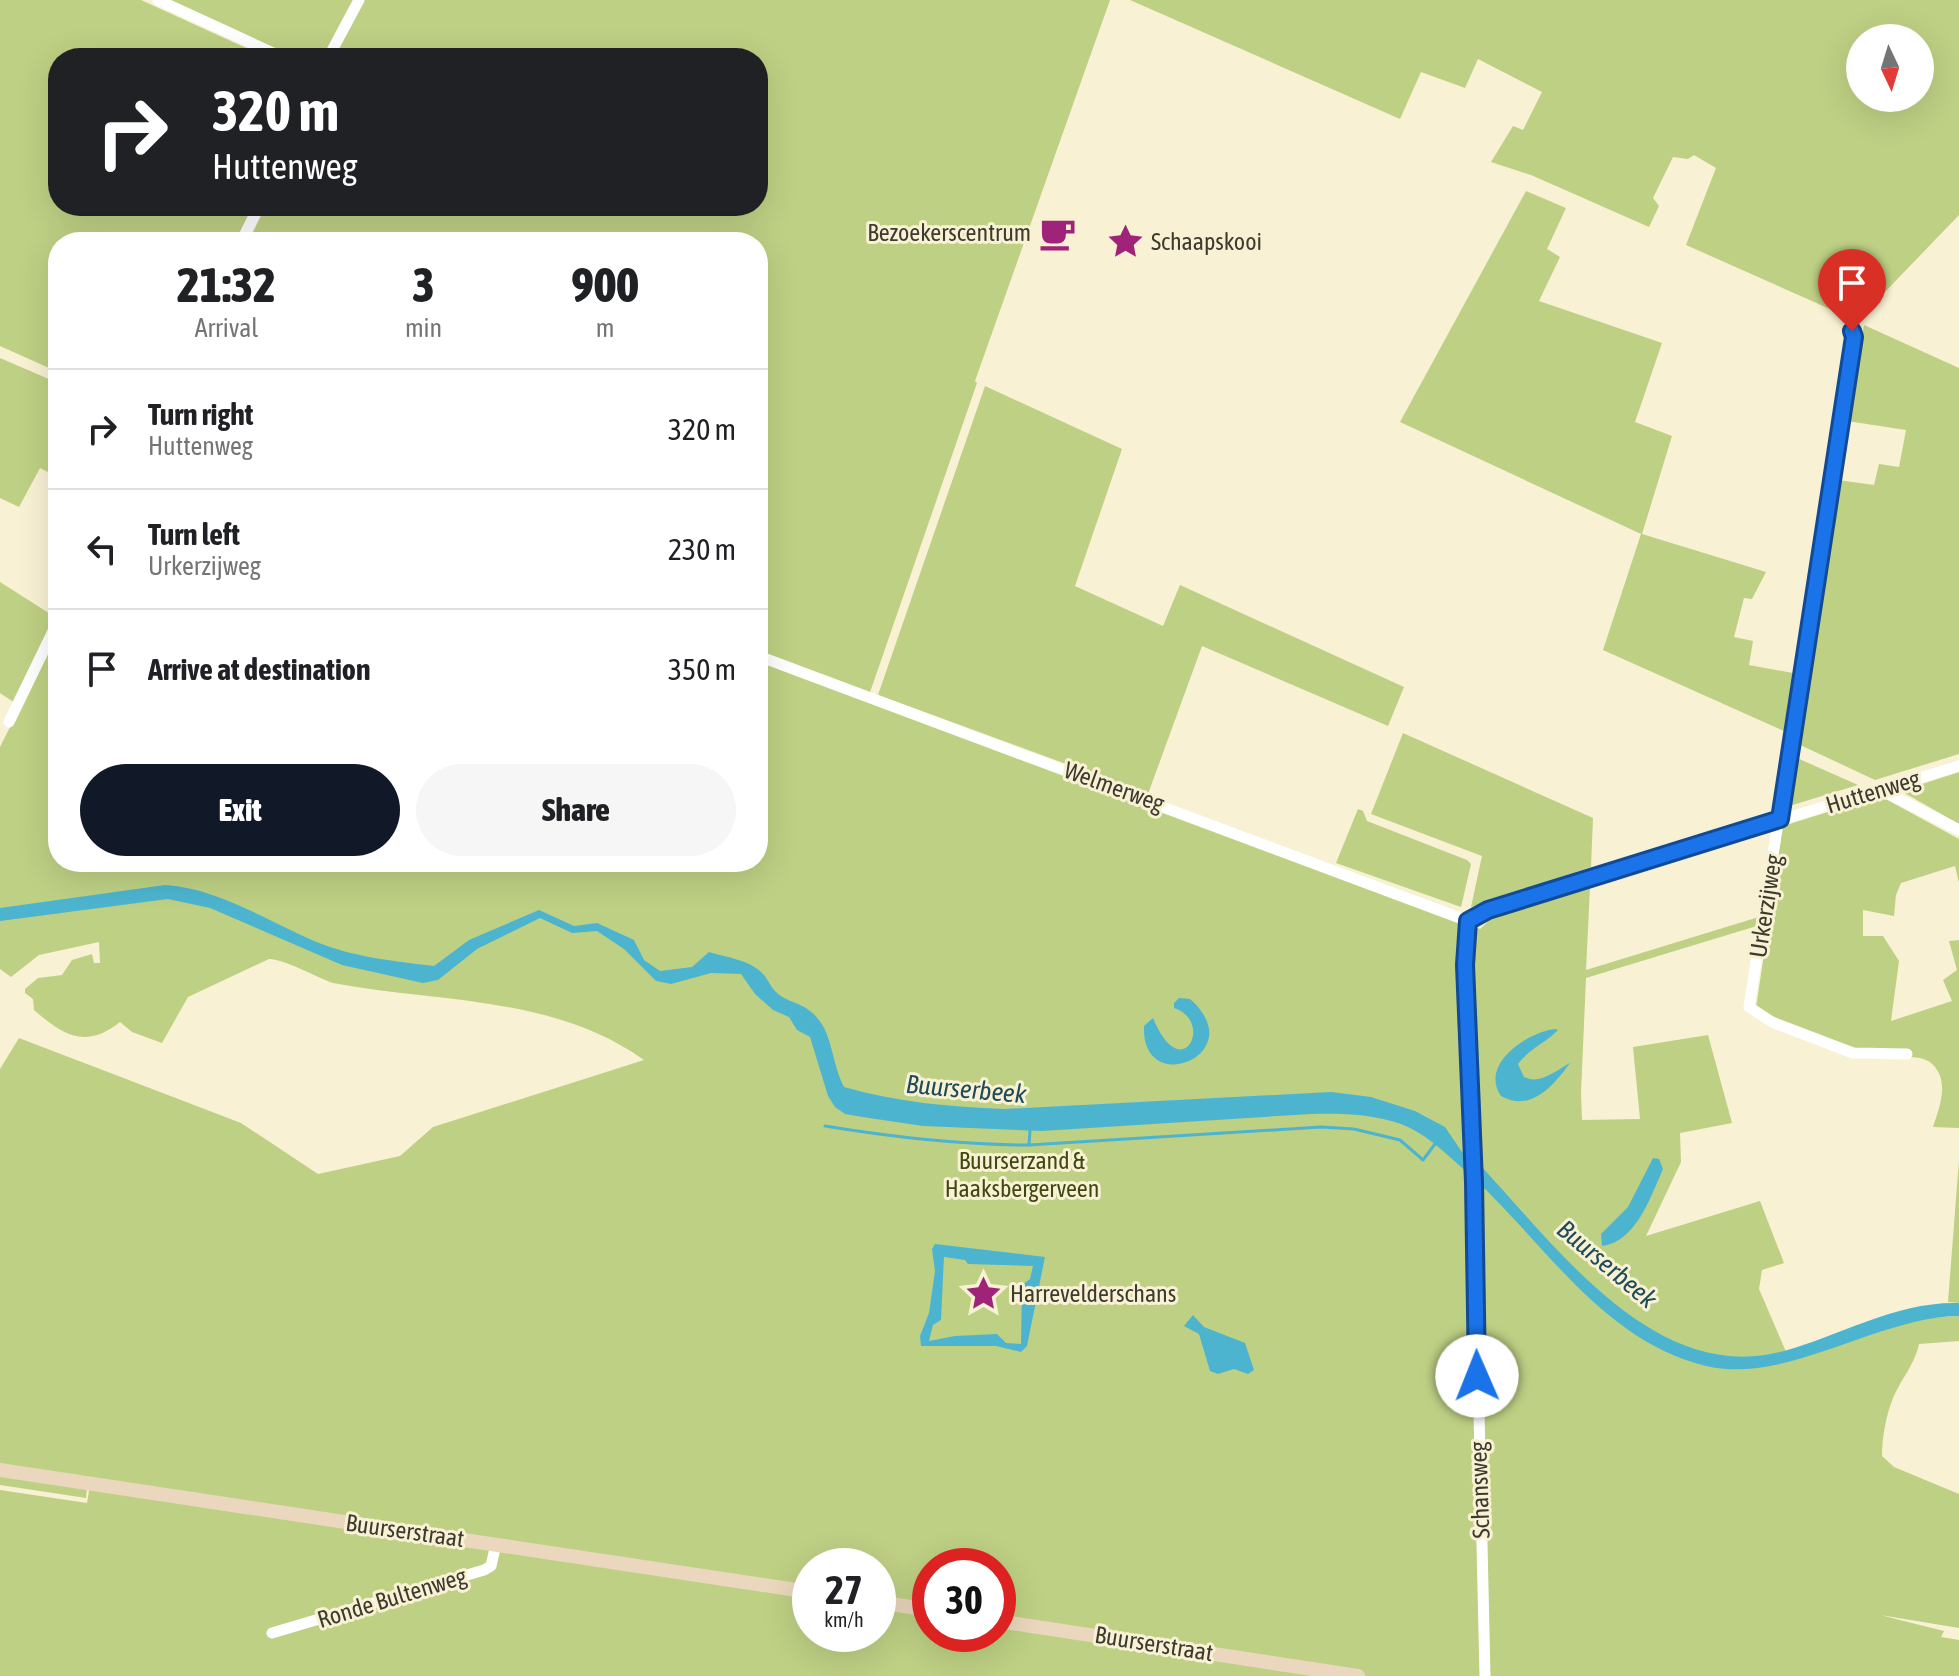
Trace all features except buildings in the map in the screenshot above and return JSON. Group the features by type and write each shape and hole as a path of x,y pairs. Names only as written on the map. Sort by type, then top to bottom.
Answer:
{"main road":[{"name":"Buurserstraat","path":"0,1470 792,1589"},
{"name":"Buurserstraat","path":"1016,1624 1358,1676"}],"street":[{"path":"158,0 262,48"},
{"path":"333,48 359,0"},
{"name":"Urkerzijweg","path":"1852,331 1854,337 1749,1007 1772,1022 1853,1053 1907,1054"},
{"path":"9,722 48,642"},
{"name":"Welmerweg","path":"768,660 1468,921"},
{"name":"Huttenweg","path":"1468,921 1501,906 1959,766"},
{"path":"1880,790 1959,830"},
{"name":"Schansweg","path":"1468,921 1465,965 1474,1182 1485,1676"},
{"name":"Ronde Bultenweg","path":"272,1633 484,1570 491,1566 496,1544"}],"green space":[{"path":"0,0 141,0 246,48 48,48 48,216 248,216 240,232 48,232 48,368 0,346"},
{"name":"Buurserzand & Haaksbergerveen","path":"168,0 1110,0 975,381 977,383 867,701 1480,929 1494,916 1590,887 1586,970 1762,916 1760,925 1586,978 1582,1120 1640,1119 1633,1047 1708,1035 1732,1123 1680,1133 1681,1162 1646,1236 1760,1201 1784,1263 1762,1270 1759,1289 1790,1361 1918,1319 1959,1316 1959,1341 1919,1344 1891,1405 1882,1456 1894,1467 1959,1494 1959,1628 1880,1615 1944,1631 1941,1637 1959,1640 1959,1676 0,1676 0,1490 87,1503 91,1479 0,1465 0,1069 19,1038 241,1123 318,1174 400,1156 433,1127 644,1060 609,1039 572,1023 534,1012 333,983 269,959 188,997 162,1043 132,1032 120,1022 108,1030 86,1037 55,1027 34,1010 33,999 25,993 25,989 38,978 62,975 72,960 92,954 94,963 100,963 99,942 39,955 11,977 0,969 0,747 48,651 48,872 768,872 768,232 253,232 261,216 768,216 768,48 272,48"},
{"path":"1130,0 1959,0 1959,215 1857,321 1686,245 1716,168 1694,155 1688,159 1673,157 1653,198 1659,206 1649,227 1531,175 1491,162 1513,126 1523,130 1542,92 1478,59 1465,88 1421,72 1400,119"},
{"path":"1526,191 1566,208 1547,249 1560,257 1539,301 1662,343 1635,422 1672,436 1642,534 1766,572 1752,599 1744,598 1734,637 1753,641 1749,665 1793,673 1784,731 1603,650 1641,534 1400,422"},
{"path":"1864,325 1959,368 1959,754 1875,780 1796,743 1838,480 1874,485 1879,464 1899,467 1906,430 1847,421"},
{"path":"0,358 48,379 48,472 40,468 19,507 0,498"},
{"path":"985,386 1122,449 1075,586 1163,626 1180,585 1404,687 1388,726 1202,646 1148,794 878,695"},
{"path":"0,582 48,613 48,632 15,703 0,693"},
{"path":"1403,733 1593,818 1591,867 1471,907 1482,856 1371,814"},
{"path":"1794,758 1797,758 1858,785 1786,807"},
{"path":"1959,772 1959,824 1901,791"},
{"path":"1882,797 1959,839 1959,883 1955,866 1901,883 1896,895 1894,916 1863,910 1863,936 1883,936 1899,961 1891,1021 1952,1001 1943,980 1957,970 1949,941 1959,940 1959,1128 1933,1127 1942,1089 1939,1074 1930,1062 1917,1058 1867,1058 1850,1053 1817,1040 1756,1008 1783,826"},
{"path":"1358,809 1363,811 1367,821 1467,860 1471,864 1461,907 1336,863"},
{"path":"1959,1160 1959,1303 1948,1302"},
{"path":"0,1475 87,1488 86,1498 0,1485"}],"water":[{"path":"165,885 205,892 224,899 328,946 358,955 403,962 434,966 469,940 539,910 574,926 597,923 634,940 644,960 660,971 692,967 709,952 736,959 756,968 781,996 815,1016 828,1036 844,1087 903,1100 1004,1109 1331,1092 1371,1097 1415,1111 1445,1127 1462,1152 1476,1161 1573,1266 1610,1300 1650,1328 1692,1348 1736,1356 1784,1351 1892,1313 1936,1304 1959,1303 1959,1316 1896,1327 1800,1359 1768,1366 1737,1369 1706,1366 1668,1353 1633,1333 1602,1309 1489,1193 1439,1148 1409,1127 1368,1116 1322,1114 1042,1131 923,1126 845,1114 835,1107 828,1096 810,1037 797,1030 789,1017 773,1010 755,994 741,974 711,973 671,984 656,981 624,949 597,931 572,933 540,918 477,949 438,980 423,983 342,965 210,908 168,899 0,921 0,908"},
{"path":"1179,998 1190,999 1206,1019 1209,1037 1202,1051 1190,1061 1174,1064 1159,1061 1148,1048 1144,1026 1153,1018 1164,1038 1174,1048 1183,1049 1190,1044 1192,1025 1186,1015 1174,1008"},
{"path":"1558,1030 1518,1064 1524,1077 1530,1079 1547,1076 1570,1063 1564,1071 1549,1088 1532,1099 1522,1101 1501,1096 1496,1084 1496,1072 1501,1062 1520,1043"},
{"path":"1653,1158 1659,1159 1663,1169 1641,1216 1624,1236 1602,1246 1601,1234 1628,1207"},
{"path":"935,1244 1045,1257 1027,1346 1021,1352 996,1346 921,1346 920,1336 929,1313 935,1271 932,1249","holes":["944,1257 965,1260 968,1264 1033,1266 1030,1279 1022,1285 1021,1344 1006,1343 997,1334 929,1341 933,1325 941,1320"]},
{"path":"1193,1315 1204,1327 1245,1343 1254,1370 1248,1374 1234,1369 1218,1374 1210,1371 1199,1334 1184,1326"}],"waterway":[{"path":"825,1126 926,1140 1003,1145 1029,1145 1030,1130"},
{"path":"1029,1145 1321,1127 1354,1129 1400,1140 1423,1160 1435,1144"}],"place":[{"name":"Bezoekerscentrum","path":"1057,233"},
{"name":"Schaapskooi","path":"1125,242"},
{"name":"Harrevelderschans","path":"984,1294"}],"route":[{"path":"1477,1376 1474,1182 1465,965 1468,921 1488,910 1780,819 1854,337 1852,331"}],"water label":[{"name":"Buurserbeek","path":"966,1089"},
{"name":"Buurserbeek","path":"1607,1264"}]}
